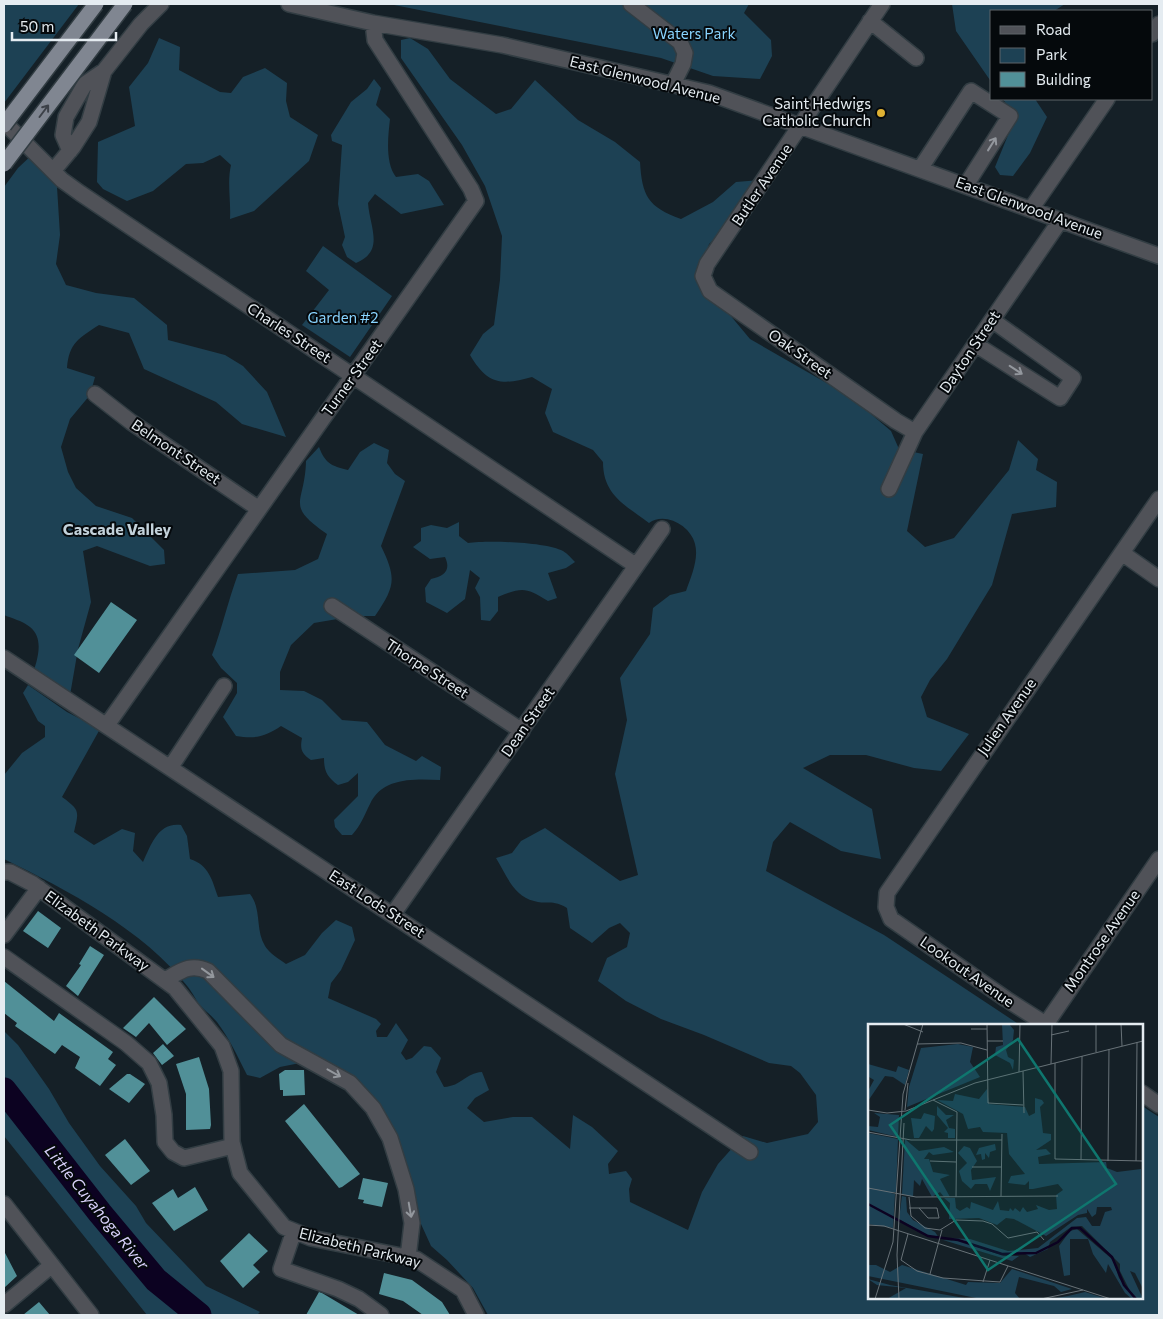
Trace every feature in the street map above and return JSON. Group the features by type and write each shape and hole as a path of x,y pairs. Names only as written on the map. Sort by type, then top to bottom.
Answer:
{"main road":[{"path":"4,124 96,4"},
{"path":"4,164 125,4"}],"street":[{"path":"70,151 62,135 66,117 85,84 104,72 141,24 162,4"},
{"name":"East Glenwood Avenue","path":"289,4 373,23 502,45 709,93 1159,256"},
{"path":"631,4 680,42 685,53 683,64 673,84"},
{"name":"Butler Avenue","path":"708,264 882,4"},
{"path":"870,22 916,58"},
{"name":"Turner Street","path":"107,725 354,376 476,198 375,40 373,23"},
{"path":"53,171 70,151 89,122 104,72"},
{"path":"920,169 971,91 1010,116 966,185"},
{"path":"1031,209 1106,100"},
{"name":"Charles Street","path":"4,124 53,171 88,199 635,565"},
{"name":"Dayton Street","path":"889,489 915,432 1060,221"},
{"name":"Oak Street","path":"708,264 703,276 710,291 896,421 915,432"},
{"path":"975,344 1060,398 1074,378 992,320"},
{"name":"Belmont Street","path":"95,394 131,422 259,508"},
{"name":"Julien Avenue","path":"912,934 891,919 886,907 889,888 1159,499"},
{"name":"Dean Street","path":"393,914 522,731 635,565 662,529"},
{"path":"1122,553 1159,579"},
{"name":"Thorpe Street","path":"332,606 522,731"},
{"name":"East Lods Street","path":"4,658 750,1152"},
{"path":"170,768 224,686"},
{"name":"Montrose Avenue","path":"1047,1024 1159,859"},
{"name":"Elizabeth Parkway","path":"4,872 10,872 39,888 165,980 175,988 222,1046 232,1072 233,1146 240,1173 284,1228 311,1238 416,1259 439,1272 463,1290 476,1315"},
{"path":"4,935 39,888"},
{"name":"Lookout Avenue","path":"912,934 1044,1024"},
{"path":"4,957 126,1043 149,1063 159,1083 164,1115 165,1142 173,1152 184,1158 233,1146"},
{"path":"165,980 190,966 208,971 281,1045 338,1075 363,1095 386,1130 406,1189 412,1223 408,1258"},
{"path":"1143,1094 1159,1105"},
{"path":"4,1204 91,1315"},
{"path":"294,1231 282,1269 338,1288 359,1299 381,1315"},
{"path":"4,1305 52,1266"}],"green space":[{"path":"4,4 79,4 4,103"},
{"name":"Waters Park","path":"389,4 749,4 744,13 771,40 772,56 760,79 713,76 661,58"},
{"path":"952,4 1065,4 1056,10 990,10 990,80 956,31"},
{"path":"159,38 180,47 179,70 220,92 231,93 243,77 265,68 287,83 286,101 290,117 318,135 309,161 254,211 230,219 229,178 231,165 220,155 203,163 186,164 153,191 127,201 103,189 97,182 98,142 135,126 129,87 148,63"},
{"path":"410,38 428,49 450,79 496,114 511,109 535,80 578,120 615,142 640,162 643,184 649,199 661,210 681,219 713,202 736,182 760,180 728,227 709,244 703,271 710,291 750,339 851,397 891,431 899,449 923,454 907,531 925,547 954,538 1009,470 1018,440 1038,459 1036,470 1057,482 1056,507 1012,514 992,585 947,659 930,680 921,697 927,717 969,734 941,771 914,768 866,755 830,755 803,768 872,809 881,859 841,851 790,822 773,842 766,871 884,935 1018,1024 868,1024 868,1299 1143,1299 1143,1107 1159,1117 1159,1315 488,1315 473,1288 431,1246 421,1224 380,1109 300,1063 280,1067 260,1078 247,1075 217,1022 198,1003 188,987 170,966 150,947 103,913 53,884 4,859 4,775 22,753 45,737 45,726 38,721 23,693 28,685 67,712 100,729 62,797 77,812 74,832 94,845 122,829 135,833 133,851 143,862 152,842 161,831 166,827 181,825 187,836 190,859 206,869 212,879 218,897 250,894 256,906 260,933 265,946 286,964 305,955 322,933 336,920 352,927 355,940 341,970 331,983 328,998 376,1019 381,1024 376,1031 377,1037 387,1037 396,1023 408,1040 401,1053 406,1060 412,1058 424,1046 431,1047 441,1058 436,1072 444,1087 482,1072 489,1090 475,1098 467,1108 484,1122 513,1117 532,1117 570,1149 573,1115 592,1127 618,1151 608,1164 609,1174 626,1171 632,1179 629,1189 630,1202 688,1230 702,1192 718,1164 743,1136 767,1143 808,1134 818,1122 816,1095 800,1073 791,1066 769,1063 661,1019 626,1001 598,981 607,958 627,947 630,933 620,923 609,928 592,943 570,928 567,908 553,903 534,901 515,889 496,858 512,853 521,841 545,828 620,881 638,875 615,774 627,720 620,678 650,634 653,608 670,595 686,591 694,568 696,550 693,537 683,526 670,520 662,519 649,523 617,498 607,483 603,462 593,450 553,432 545,413 552,389 532,377 503,382 496,380 482,372 470,355 483,334 494,325 500,280 502,236 485,186 462,145 401,58 401,40"},
{"path":"374,79 381,88 376,105 390,119 388,150 390,165 396,177 418,174 429,181 444,205 401,214 375,194 368,203 374,238 373,245 365,258 356,263 347,257 342,245 345,237 338,204 342,145 332,141 331,135 351,102 367,89"},
{"path":"1004,100 1036,100 1047,117 1030,153 1013,176 1000,175 995,167 1015,118"},
{"path":"35,152 53,171 57,187 60,235 56,264 66,285 96,293 134,298 167,325 168,340 225,355 243,366 267,392 286,437 242,424 216,402 144,369 129,333 99,325 76,342 70,353 67,368 95,377 90,395 70,419 61,447 68,472 76,488 96,506 132,518 164,550 165,564 150,566 97,546 83,551 91,602 78,649 69,701 32,676 39,644 35,632 21,621 4,615 4,187 18,168"},
{"name":"Garden #2","path":"323,246 392,296 350,357 302,325 329,290 306,271"},
{"path":"374,443 389,450 387,463 395,474 405,481 381,546 390,567 392,582 387,597 375,616 355,616 314,623 291,645 280,672 280,690 304,691 322,700 342,720 367,722 385,745 416,761 422,756 441,767 440,780 410,780 391,784 382,789 375,795 352,835 342,835 335,827 334,820 358,796 358,773 348,782 338,785 327,773 324,758 311,760 302,750 302,738 281,726 270,733 260,736 236,736 223,717 237,693 237,683 221,668 212,655 238,574 295,570 318,559 327,534 305,516 301,509 300,503 306,461 319,447 329,463 348,470 360,452"},
{"path":"459,522 459,536 468,543 502,542 531,544 555,548 565,552 575,562 566,568 548,573 557,598 548,601 529,591 513,591 498,597 498,611 490,621 481,620 480,597 475,588 480,578 470,570 465,599 447,613 426,602 425,588 431,579 446,572 447,562 445,557 430,559 413,547 421,541 421,528 431,525 447,528"},
{"path":"4,1031 18,1045 49,1089 69,1123 100,1166 136,1206 146,1223 206,1286 260,1312 257,1315 213,1315 196,1306 177,1289 167,1273 156,1268 108,1211 80,1169 4,1077"},
{"path":"4,1103 42,1145 160,1295 172,1299 188,1315 147,1315 4,1136"}],"building":[{"path":"111,602 137,620 99,673 74,655"},
{"path":"38,911 61,928 48,948 23,931"},
{"path":"90,946 104,955 78,996 66,986 81,965 79,964"},
{"path":"4,981 54,1021 59,1013 113,1052 108,1059 116,1065 100,1086 75,1068 80,1057 62,1045 55,1054 15,1026 17,1023 4,1013"},
{"path":"154,997 186,1029 167,1045 149,1023 136,1037 123,1028"},
{"path":"163,1044 174,1056 162,1065 153,1053"},
{"path":"199,1057 209,1089 211,1125 210,1129 186,1130 186,1094 176,1064"},
{"path":"285,1070 304,1070 305,1095 283,1096 283,1090 280,1090 279,1074"},
{"path":"127,1074 145,1084 129,1103 109,1089"},
{"path":"304,1104 360,1174 342,1187 339,1188 285,1121"},
{"path":"125,1139 150,1171 131,1185 105,1155"},
{"path":"363,1178 388,1183 382,1207 363,1203 364,1200 358,1199"},
{"path":"195,1187 208,1210 174,1231 152,1203 173,1189 178,1198"},
{"path":"249,1233 268,1251 253,1265 260,1272 243,1288 220,1261"},
{"path":"4,1251 17,1276 4,1288"},
{"path":"384,1273 412,1280 442,1302 450,1315 423,1315 403,1301 379,1294"},
{"path":"319,1292 322,1293 359,1315 306,1315"},
{"path":"39,1302 50,1315 23,1315"}],"waterway":[{"name":"Little Cuyahoga River","path":"4,1090 100,1213 156,1280 199,1315"}],"place":[{"name":"Saint Hedwigs Catholic Church","path":"881,113"}],"district":[{"name":"Cascade Valley","path":"117,529"}]}
